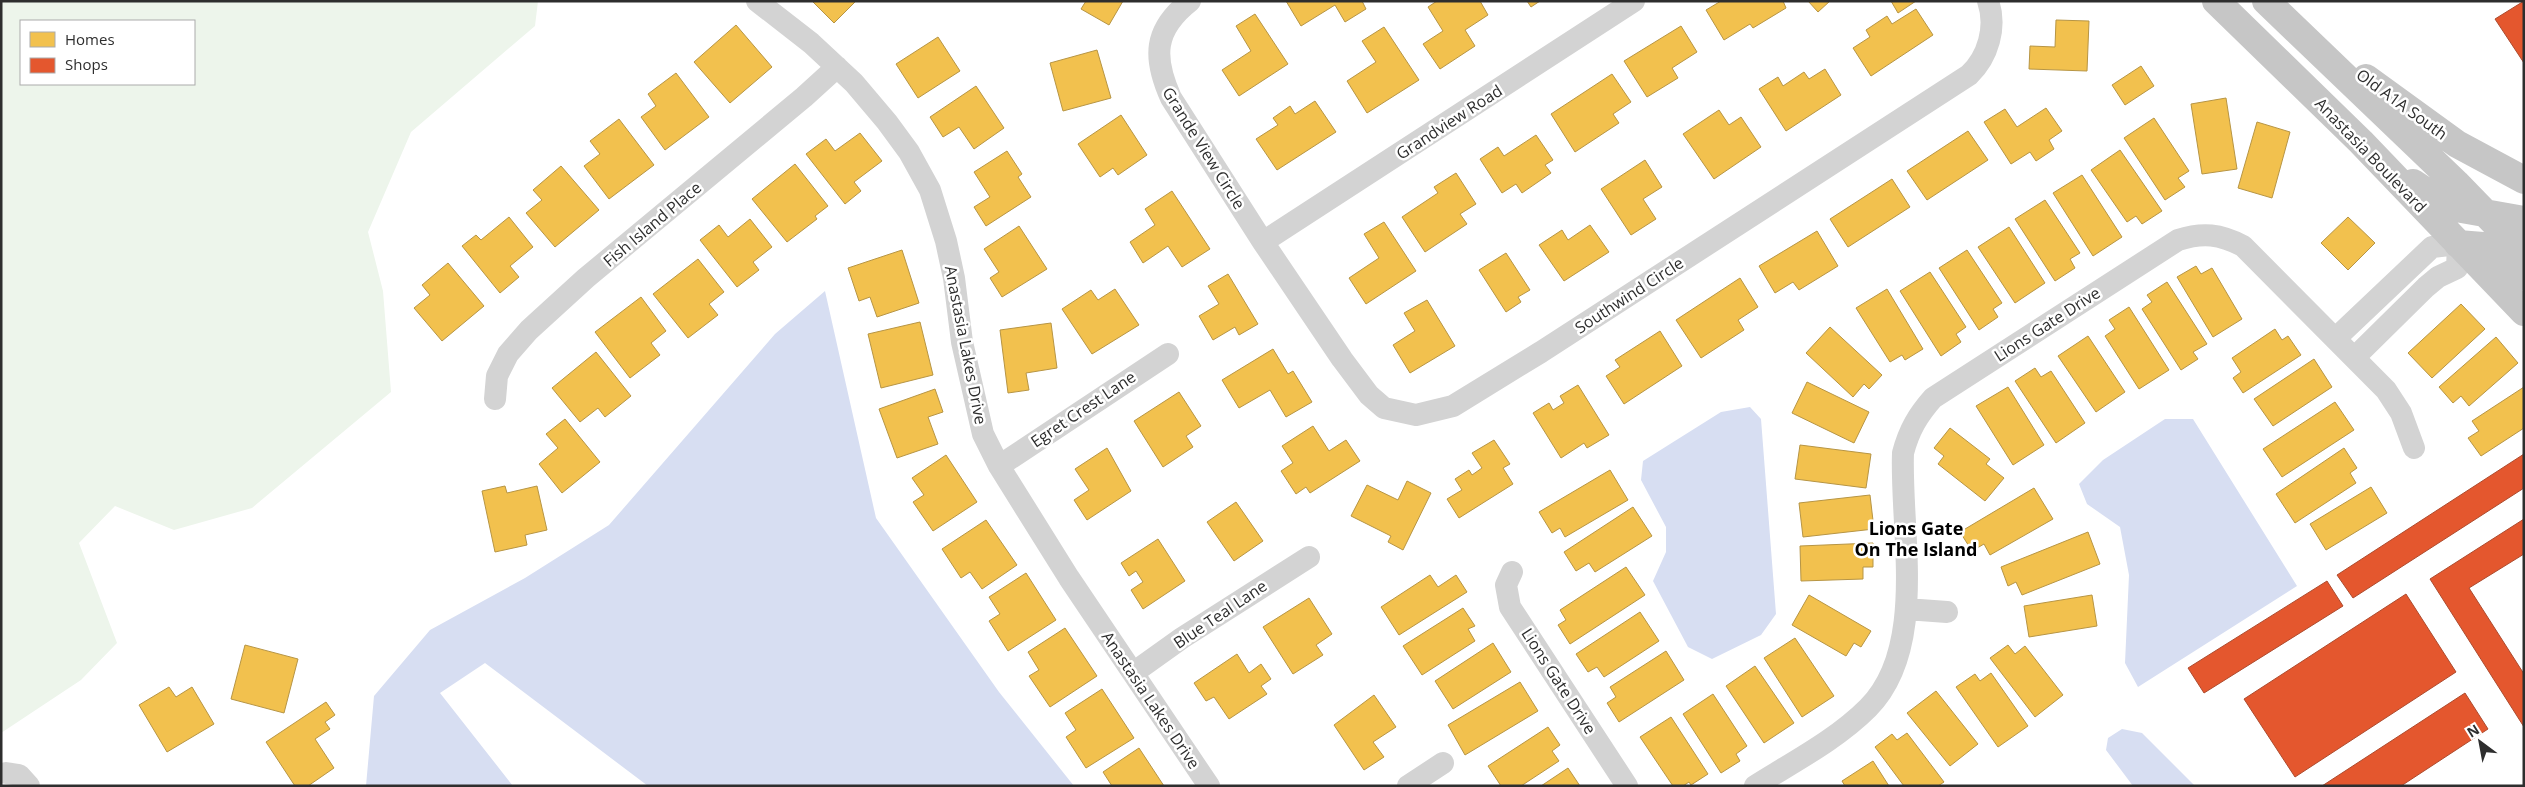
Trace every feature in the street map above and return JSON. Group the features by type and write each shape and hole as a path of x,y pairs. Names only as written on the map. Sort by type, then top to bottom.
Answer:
{"main road":[{"name":"Anastasia Boulevard","path":"2216,1 2368,150 2524,312"},
{"path":"2266,1 2524,253"},
{"name":"Old A1A South","path":"2286,20 2457,144 2524,180"},
{"path":"2368,150 2434,198 2456,208 2524,220"},
{"path":"2458,244 2495,247 2524,276"}],"street":[{"name":"Anastasia Lakes Drive","path":"757,1 811,43 854,83 909,152 930,190 946,241 954,278 962,342 982,434 998,466 1069,578 1208,786"},
{"name":"Grande View Circle","path":"1190,1 1175,13 1158,46 1160,74 1171,98 1263,242"},
{"name":"Grandview Road","path":"1263,242 1634,1"},
{"name":"Southwind Circle","path":"1263,242 1368,395 1384,408 1416,416 1452,406 1550,346 1969,75 1988,49 1990,32 1988,1"},
{"name":"Fish Island Place","path":"495,399 497,376 508,354 529,330 586,278 804,97 837,67"},
{"name":"Lions Gate Drive","path":"1756,786 1850,724 1869,707 1886,684 1897,660 1904,636 1906,608 1903,453 1908,432 1919,414 1933,398 2178,240 2194,235 2210,234 2227,237 2243,246 2356,357 2386,390 2401,413 2414,448"},
{"path":"2336,338 2432,247 2458,244 2457,268 2438,277 2426,286 2356,357"},
{"name":"Egret Crest Lane","path":"998,466 1168,354"},
{"name":"Blue Teal Lane","path":"1133,673 1182,638 1309,557"},
{"name":"Lions Gate Drive","path":"1512,572 1506,585 1510,607 1627,786"},
{"path":"1906,608 1947,612"},
{"path":"1408,786 1443,764"},
{"path":"6,773 19,775 29,786"}],"shaded area":[{"path":"1,1 538,1 535,26 411,132 368,232 383,291 391,392 252,508 174,530 115,506 79,543 117,643 81,680 1,733"}],"water":[{"path":"825,291 876,518 999,692 1074,786 648,786 485,663 440,693 513,786 366,786 374,696 430,630 525,578 609,525 775,334"},
{"path":"1750,407 1761,419 1776,614 1761,635 1712,659 1688,647 1653,581 1666,552 1666,527 1641,480 1643,461 1721,412"},
{"path":"2165,419 2193,419 2297,586 2138,687 2125,663 2129,575 2120,527 2087,504 2079,484 2103,460"},
{"path":"2122,729 2142,733 2195,786 2133,786 2106,750 2108,738"}],"building: Homes":[{"path":"812,1 856,1 834,23"},
{"path":"1086,1 1123,1 1109,25 1081,9"},
{"path":"1286,1 1362,1 1366,9 1345,22 1335,5 1301,26"},
{"path":"1437,1 1480,1 1488,15 1465,30 1475,46 1440,69 1423,44 1443,31 1428,7"},
{"path":"1527,1 1540,1 1531,7"},
{"path":"1721,1 1783,1 1786,8 1753,28 1750,24 1724,40 1706,10"},
{"path":"1808,1 1830,1 1818,12"},
{"path":"1891,1 1916,1 1898,13"},
{"path":"1916,9 1933,35 1871,76 1853,48 1870,37 1866,30 1887,16 1892,24"},
{"path":"1255,14 1288,64 1239,96 1222,70 1251,51 1236,26"},
{"path":"2056,20 2089,21 2087,71 2029,69 2030,46 2055,47"},
{"path":"736,25 772,67 730,103 694,62"},
{"path":"1681,26 1697,52 1672,68 1678,78 1647,97 1624,61"},
{"path":"1384,27 1419,80 1367,113 1347,81 1376,62 1362,41"},
{"path":"938,37 960,71 918,98 896,64"},
{"path":"1097,50 1111,98 1063,111 1050,63"},
{"path":"2141,66 2154,86 2125,105 2112,85"},
{"path":"1825,69 1841,95 1786,131 1759,89 1778,77 1783,86 1804,72 1809,79"},
{"path":"676,73 709,117 665,150 641,117 656,106 648,94"},
{"path":"1612,74 1631,102 1613,114 1619,123 1575,152 1551,114"},
{"path":"976,86 1004,128 974,149 959,127 943,137 930,117"},
{"path":"2226,98 2237,169 2202,174 2191,104"},
{"path":"1315,101 1336,132 1277,170 1256,139 1278,125 1273,118 1290,106 1295,114"},
{"path":"2046,108 2062,131 2049,140 2054,149 2036,161 2030,152 2011,164 1984,122 2005,109 2017,127"},
{"path":"1719,110 1729,125 1741,117 1761,147 1714,179 1683,134"},
{"path":"1121,115 1147,155 1118,175 1113,168 1100,177 1078,144"},
{"path":"2154,118 2189,171 2178,178 2185,187 2165,200 2124,138"},
{"path":"619,119 654,165 609,199 584,166 600,154 590,141"},
{"path":"2257,122 2290,132 2272,198 2238,188"},
{"path":"1968,131 1988,160 1927,200 1907,171"},
{"path":"860,133 882,161 854,182 861,191 845,204 806,154 826,139 835,151"},
{"path":"1536,135 1553,160 1545,165 1551,173 1522,193 1516,184 1502,193 1480,159 1498,147 1504,156"},
{"path":"2120,150 2162,211 2142,224 2136,216 2127,222 2091,170"},
{"path":"1007,151 1022,174 1018,177 1031,197 986,226 974,207 990,197 974,172"},
{"path":"1645,160 1662,187 1643,199 1656,219 1631,235 1601,189"},
{"path":"795,164 828,206 815,216 817,219 787,242 752,199"},
{"path":"561,166 599,210 555,247 526,213 542,200 533,190"},
{"path":"1456,173 1476,204 1460,214 1467,224 1425,252 1402,217 1438,193 1434,187"},
{"path":"2082,175 2122,237 2093,256 2053,193"},
{"path":"1892,179 1910,207 1848,247 1830,219"},
{"path":"1172,191 1210,249 1182,267 1168,246 1143,263 1130,242 1155,225 1145,209"},
{"path":"2045,200 2080,253 2070,259 2075,268 2055,281 2015,219"},
{"path":"509,217 533,247 510,266 519,277 500,293 462,246 476,235 481,240"},
{"path":"2348,217 2375,243 2348,270 2321,243"},
{"path":"750,219 772,247 753,262 759,270 737,287 700,240 719,225 728,237"},
{"path":"1384,222 1416,271 1366,304 1349,278 1379,258 1364,234"},
{"path":"1590,225 1609,252 1564,281 1539,245 1562,230 1568,240"},
{"path":"1019,226 1047,269 1002,297 990,278 999,272 984,249"},
{"path":"2009,227 2045,283 2015,303 1978,247"},
{"path":"1817,231 1838,266 1799,290 1793,282 1775,293 1759,266"},
{"path":"902,250 919,303 877,317 870,297 859,301 848,268"},
{"path":"1967,250 2002,303 1993,309 1998,317 1979,330 1939,268"},
{"path":"1506,253 1530,290 1518,297 1521,302 1506,312 1479,270"},
{"path":"698,259 724,292 709,304 718,315 688,338 653,294"},
{"path":"448,263 484,306 442,341 414,308 430,295 422,285"},
{"path":"2196,266 2201,274 2212,268 2242,319 2213,337 2177,277"},
{"path":"1930,272 1966,327 1956,334 1961,342 1941,356 1900,291"},
{"path":"1228,274 1258,324 1239,335 1235,327 1213,340 1199,316 1219,304 1208,286"},
{"path":"1740,278 1758,307 1738,320 1744,330 1701,358 1676,320"},
{"path":"2167,282 2207,344 2193,352 2198,359 2181,370 2142,309 2152,302 2147,295"},
{"path":"1115,289 1139,325 1092,354 1062,309 1091,290 1098,300"},
{"path":"1887,289 1923,349 1905,360 1902,355 1890,362 1856,308"},
{"path":"641,297 666,331 651,343 660,355 630,378 595,332"},
{"path":"1427,300 1455,346 1410,373 1393,345 1415,331 1404,313"},
{"path":"2461,304 2485,329 2432,378 2408,353"},
{"path":"2129,307 2169,370 2139,389 2105,336 2115,329 2109,320"},
{"path":"920,322 933,375 881,388 868,334"},
{"path":"1051,323 1057,368 1026,373 1029,390 1008,393 1000,330"},
{"path":"1830,327 1882,375 1869,389 1864,384 1853,397 1806,353"},
{"path":"2275,329 2282,340 2288,336 2301,355 2243,393 2233,378 2241,372 2232,358"},
{"path":"1660,331 1682,366 1624,404 1606,376 1620,367 1615,360"},
{"path":"2088,336 2125,392 2096,412 2058,356"},
{"path":"2496,337 2518,363 2469,406 2461,396 2453,403 2439,387"},
{"path":"1273,349 1288,374 1293,371 1312,402 1286,417 1270,390 1239,408 1222,380"},
{"path":"596,352 631,396 605,417 598,408 580,422 552,388"},
{"path":"2314,359 2332,387 2273,426 2254,399"},
{"path":"2035,368 2041,377 2051,371 2085,423 2056,443 2015,381"},
{"path":"1807,382 1869,412 1854,443 1792,413"},
{"path":"1578,385 1609,435 1587,448 1584,443 1561,458 1533,413 1549,403 1553,410 1564,403 1560,396"},
{"path":"2008,387 2044,445 2013,465 1976,406"},
{"path":"2524,387 2524,428 2481,456 2468,438 2479,431 2472,421"},
{"path":"935,389 943,412 928,417 938,444 897,458 879,409"},
{"path":"1179,392 1201,426 1186,436 1193,447 1163,467 1134,421"},
{"path":"2335,402 2354,430 2282,477 2263,449"},
{"path":"565,419 600,462 562,493 539,464 558,448 546,434"},
{"path":"1313,426 1329,451 1346,440 1360,461 1310,493 1306,487 1296,494 1281,471 1293,463 1282,446"},
{"path":"1950,428 1990,459 1986,464 2004,478 1985,501 1938,464 1944,456 1934,448"},
{"path":"1494,440 1510,464 1503,468 1513,484 1459,518 1447,499 1462,490 1455,479 1469,470 1472,475 1482,468 1472,453"},
{"path":"1800,445 1871,454 1866,488 1795,479"},
{"path":"1107,448 1131,491 1087,520 1074,500 1089,490 1075,469"},
{"path":"2344,448 2357,468 2350,473 2356,483 2295,523 2276,494"},
{"path":"946,455 977,502 933,531 913,502 924,495 912,478"},
{"path":"1610,470 1628,500 1565,537 1560,528 1552,533 1539,512"},
{"path":"1407,481 1431,493 1403,550 1388,542 1391,536 1351,516 1367,485 1398,500"},
{"path":"505,486 507,493 537,486 547,530 525,535 527,545 495,552 482,491"},
{"path":"2371,487 2387,513 2326,550 2310,524"},
{"path":"2034,488 2053,519 1990,555 1984,544 1972,551 1960,532"},
{"path":"1870,495 1874,529 1803,537 1799,503"},
{"path":"1236,502 1263,541 1234,561 1207,522"},
{"path":"1633,507 1652,536 1595,572 1589,563 1576,571 1564,552"},
{"path":"986,520 1017,565 982,589 970,572 961,578 942,549"},
{"path":"2088,532 2100,564 2022,595 2016,582 2008,586 2001,567"},
{"path":"1158,539 1185,581 1143,609 1131,590 1143,582 1136,571 1129,576 1121,563"},
{"path":"1873,543 1873,567 1863,567 1863,579 1801,581 1800,546"},
{"path":"1626,567 1645,595 1570,644 1558,625 1566,620 1560,610"},
{"path":"1026,573 1056,620 1008,651 989,621 1000,614 989,597"},
{"path":"1430,575 1438,587 1456,575 1467,592 1399,635 1381,607"},
{"path":"1809,595 1871,631 1861,647 1854,643 1846,656 1792,625"},
{"path":"2092,595 2097,626 2029,637 2024,606"},
{"path":"1309,598 1332,634 1316,645 1323,655 1293,674 1263,627"},
{"path":"1463,608 1475,626 1468,629 1475,641 1422,675 1403,646"},
{"path":"1640,612 1659,641 1604,677 1597,667 1588,672 1576,654"},
{"path":"1065,628 1097,676 1050,707 1029,676 1039,670 1028,652"},
{"path":"1795,638 1834,696 1802,717 1764,658"},
{"path":"1493,643 1511,672 1453,709 1435,681"},
{"path":"245,645 298,659 284,713 231,699"},
{"path":"2008,645 2015,654 2025,646 2063,695 2035,717 1990,658"},
{"path":"1666,651 1684,680 1619,722 1607,703 1616,697 1610,687"},
{"path":"1237,654 1249,673 1261,664 1271,679 1261,686 1267,694 1229,719 1214,697 1206,701 1194,683"},
{"path":"1755,666 1794,723 1764,743 1726,686"},
{"path":"1991,673 2028,726 1998,747 1956,687 1975,674 1980,681"},
{"path":"1520,682 1538,711 1465,755 1448,725"},
{"path":"169,687 176,697 192,687 214,724 167,752 139,705"},
{"path":"1102,689 1134,738 1086,768 1066,737 1076,730 1065,713"},
{"path":"1936,691 1978,744 1950,766 1907,713"},
{"path":"1713,694 1747,746 1736,754 1740,761 1721,773 1683,714"},
{"path":"1374,695 1396,727 1373,742 1384,757 1364,770 1334,725"},
{"path":"326,702 335,715 325,722 330,729 315,739 334,768 308,786 295,786 266,742"},
{"path":"1671,717 1708,774 1691,785 1689,782 1683,786 1673,786 1640,737"},
{"path":"1548,727 1560,745 1552,751 1559,761 1521,786 1501,786 1488,766"},
{"path":"1907,733 1944,782 1938,786 1904,786 1875,747 1892,734 1897,740"},
{"path":"1139,748 1164,786 1112,786 1103,772"},
{"path":"1873,761 1889,786 1845,786 1842,781"},
{"path":"1568,768 1580,786 1541,786"}],"building: Shops":[{"path":"2524,1 2524,63 2495,19"},
{"path":"2524,454 2524,488 2353,598 2337,575"},
{"path":"2524,519 2524,554 2469,588 2524,674 2524,727 2430,579"},
{"path":"2327,581 2343,606 2204,693 2188,668"},
{"path":"2406,594 2456,672 2295,777 2244,699"},
{"path":"2465,693 2488,729 2401,786 2322,786"}],"district":[{"name":"Lions Gate On The Island","path":"1916,538"}]}
